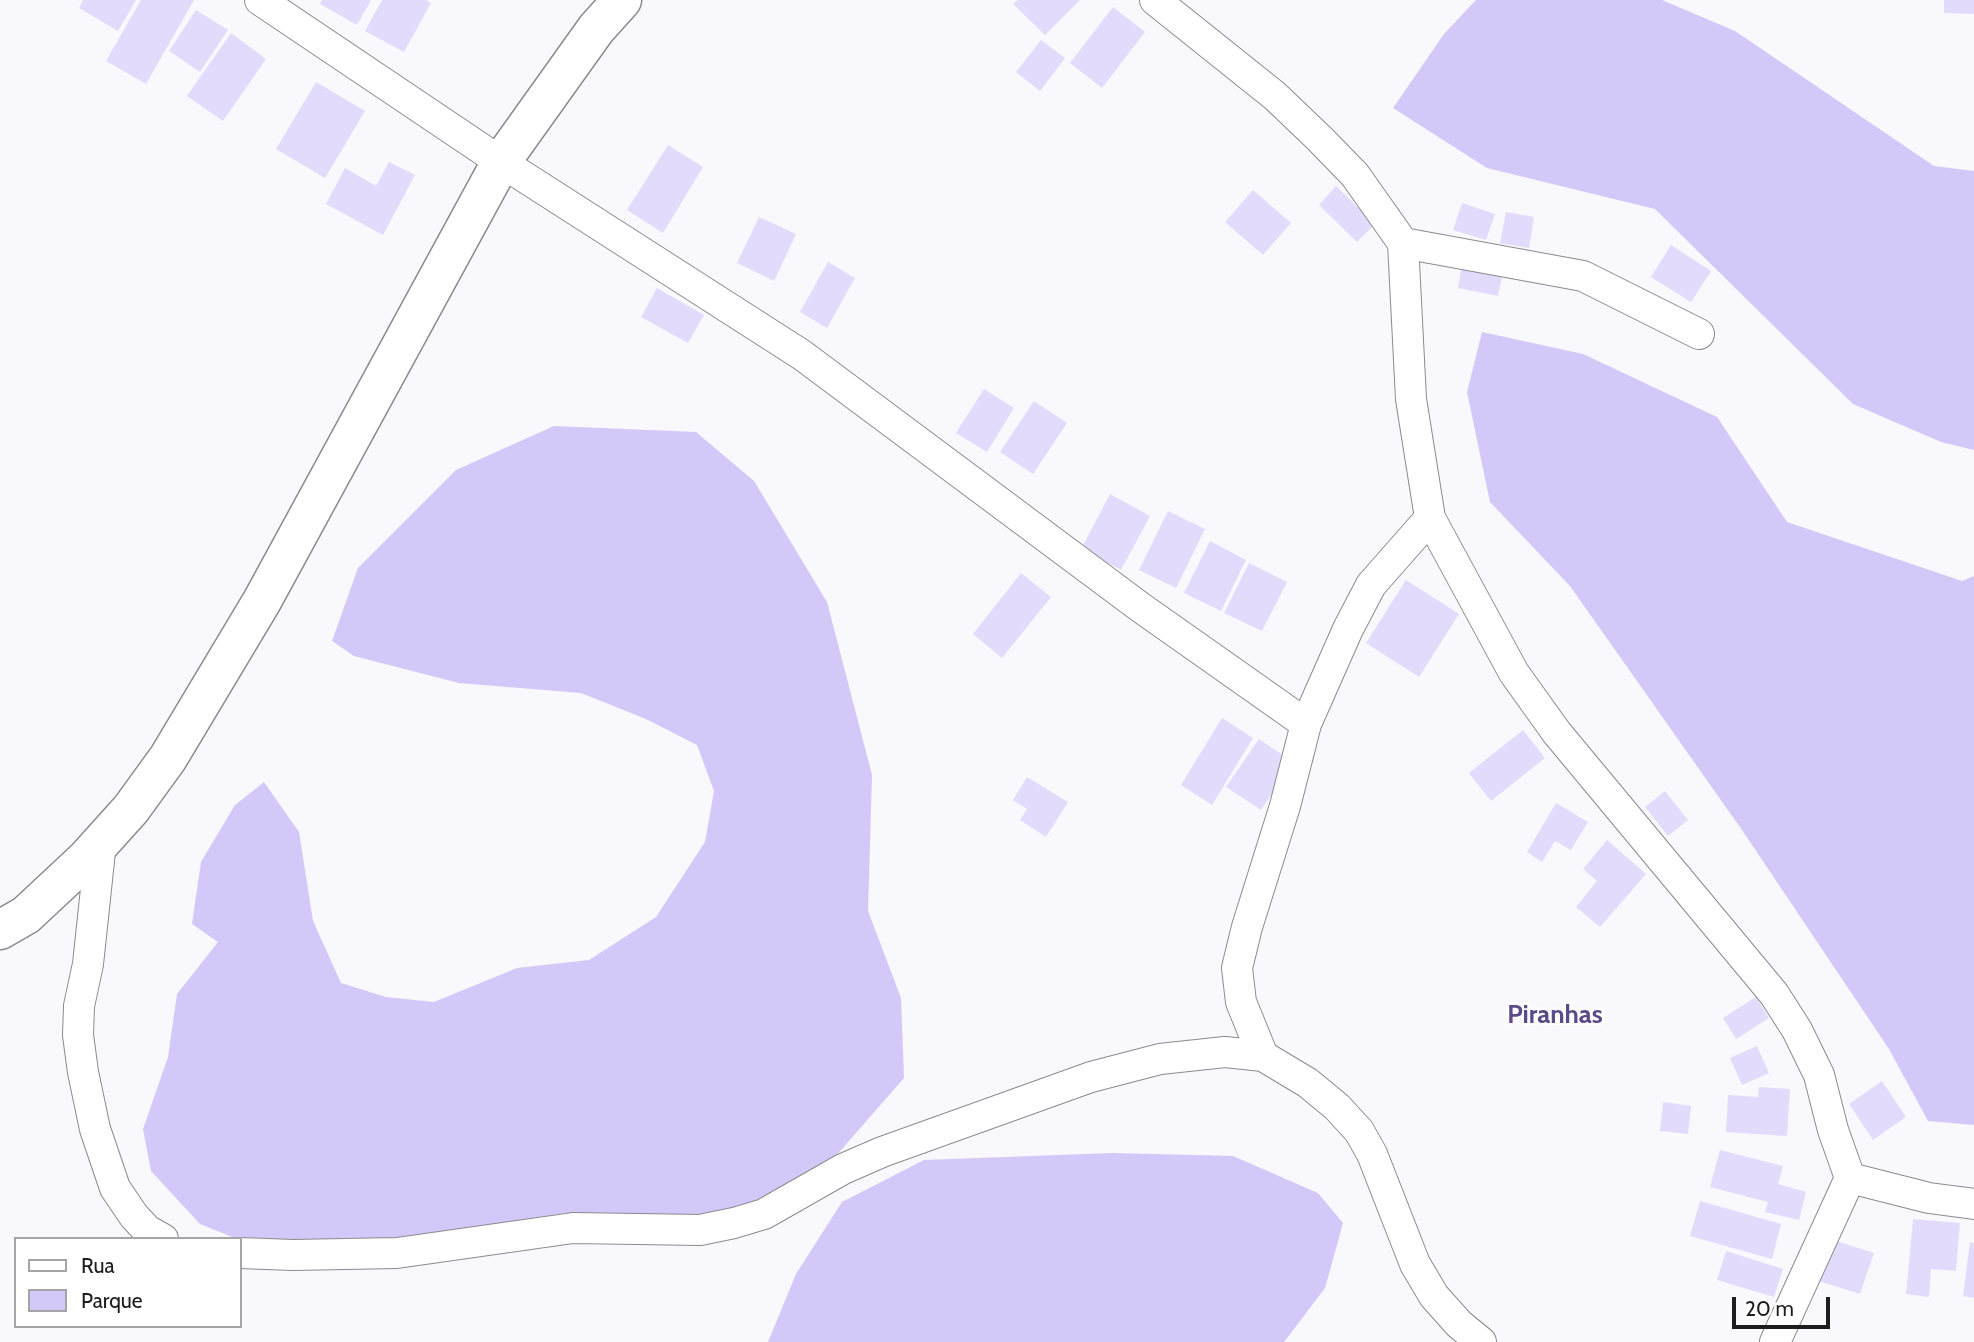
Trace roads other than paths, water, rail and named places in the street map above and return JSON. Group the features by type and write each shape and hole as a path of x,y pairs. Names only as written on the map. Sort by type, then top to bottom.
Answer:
{"street":[{"path":"260,0 500,162 802,355 1140,607 1307,724"},
{"path":"0,930 26,915 101,842 131,809 168,758 262,601 500,162 596,29 622,0"},
{"path":"1155,0 1275,96 1320,139 1355,175 1403,243 1411,399 1430,518 1514,673 1557,733 1774,994 1797,1030 1819,1075 1833,1130 1850,1178 1775,1342"},
{"path":"1403,243 1583,276 1699,334"},
{"path":"1263,1056 1241,1002 1237,968 1307,724 1348,629 1371,585 1430,518"},
{"path":"101,842 88,964 79,1006 78,1035 83,1072 94,1129 115,1188 134,1216 147,1230 159,1237"},
{"path":"242,1253 397,1253 573,1228 700,1230 764,1214 843,1169 882,1152 1091,1077 1160,1059 1225,1052 1263,1056 1308,1083 1337,1107 1359,1131 1372,1154 1415,1264 1434,1296 1459,1324 1481,1342"},
{"path":"1850,1178 1929,1198 1974,1203"}],"district":[{"name":"Piranhas","path":"1555,1015"}]}
